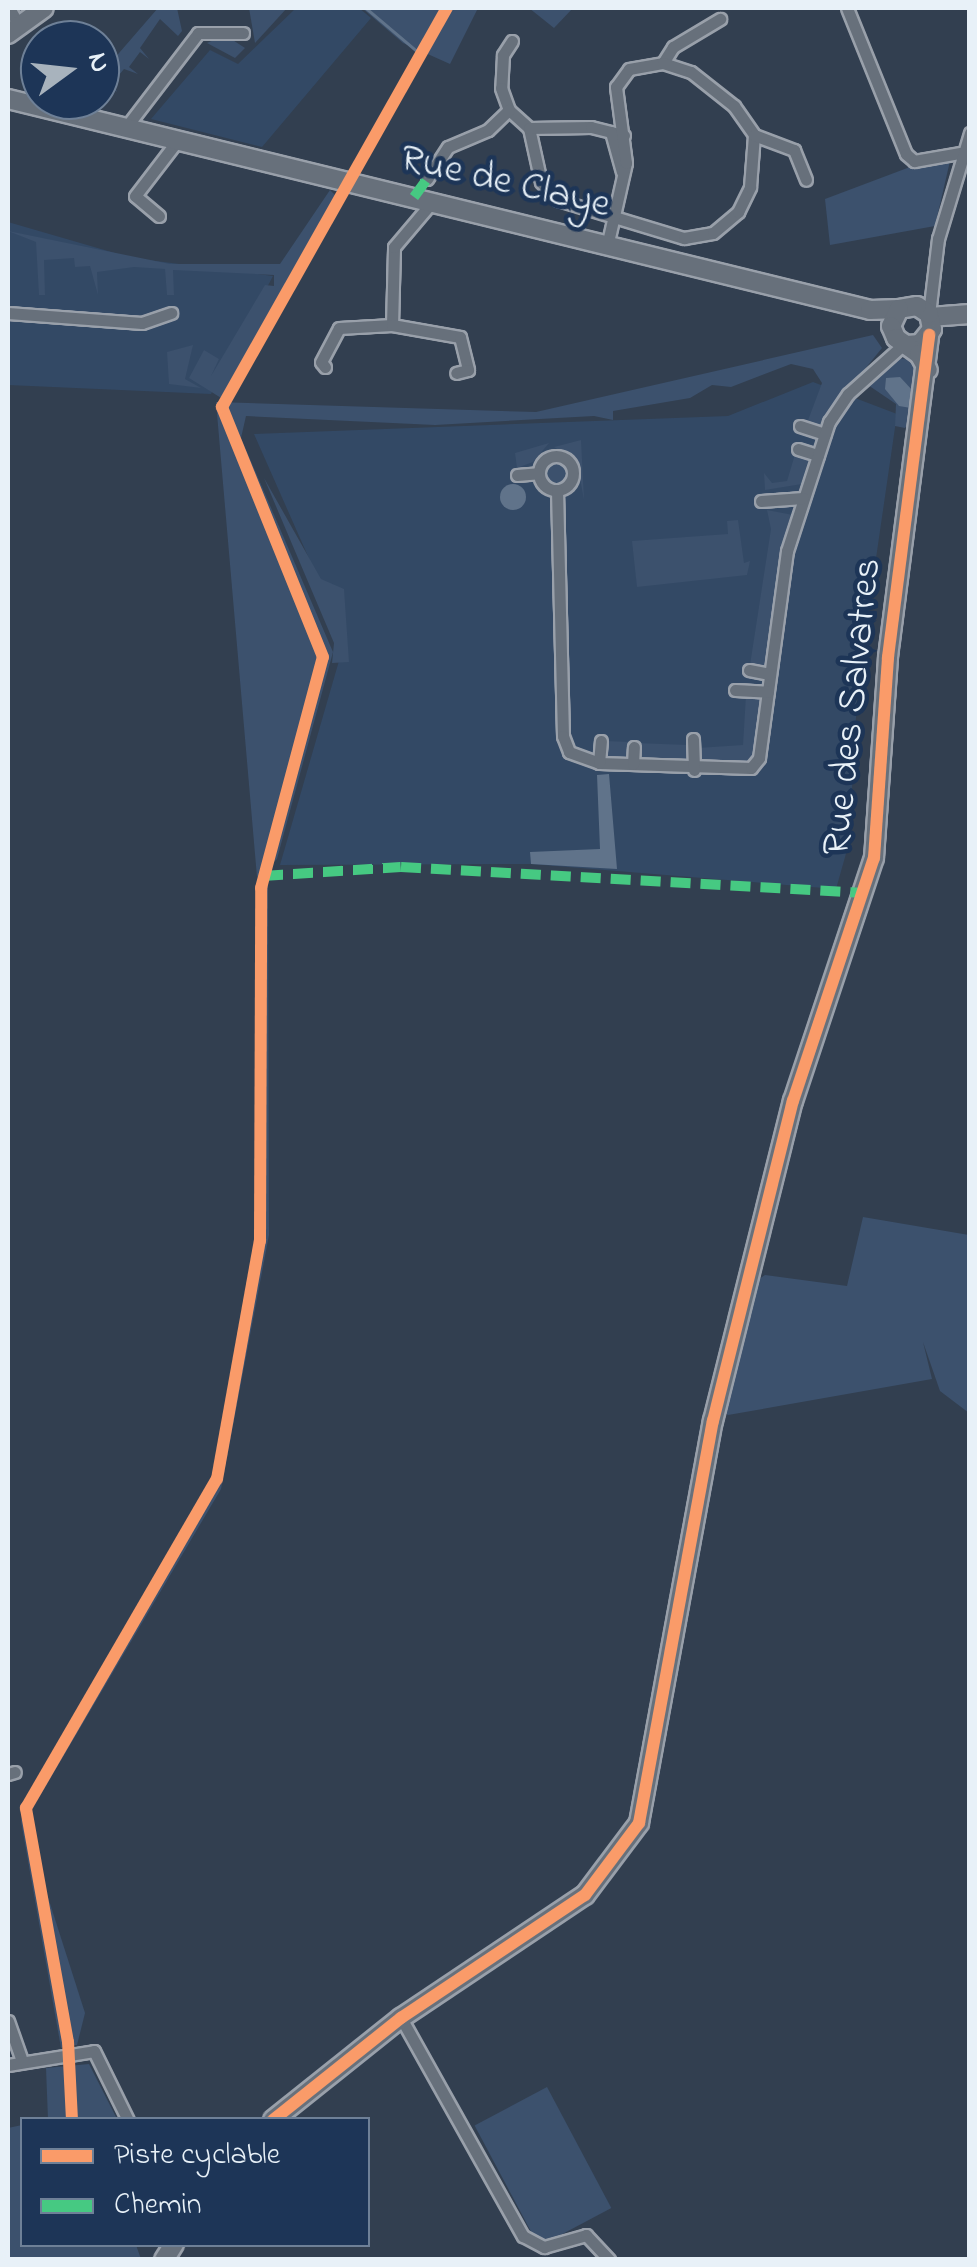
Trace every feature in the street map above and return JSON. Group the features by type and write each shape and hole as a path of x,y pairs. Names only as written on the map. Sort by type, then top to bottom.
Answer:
{"street":[{"path":"10,8 13,29 44,8"},
{"path":"848,8 906,154 914,160 960,153"},
{"path":"608,242 618,216 622,172 616,98 621,76 663,63 673,47 720,19"},
{"path":"127,126 198,34 243,33"},
{"path":"512,41 500,71 509,110 529,128 541,182 558,200 684,238 713,233 738,212 750,188 754,135"},
{"path":"663,63 708,84 754,135 794,150 806,180"},
{"name":"Rue de Claye","path":"8,99 608,242 870,310 901,327"},
{"path":"427,179 448,147 488,130 509,110"},
{"path":"529,128 617,133"},
{"path":"930,324 938,239 960,153 970,133"},
{"path":"159,216 135,196 178,140"},
{"path":"392,324 394,247 432,202"},
{"path":"935,291 965,315"},
{"path":"557,490 564,742 572,757 736,775 759,758 787,551 836,406 880,361 901,327 935,291"},
{"path":"8,313 142,323 172,313"},
{"path":"901,327 965,315"},
{"path":"325,367 339,328 392,324 460,336 468,370 456,373"},
{"path":"901,327 930,324"},
{"name":"Rue des Salvatres","path":"277,2117 401,2018 585,1896 640,1823 704,1461 812,1043 879,830 888,657 928,370 930,324"},
{"path":"901,327 928,370"},
{"path":"800,426 825,434"},
{"path":"798,449 818,455"},
{"path":"538,473 549,457 569,462 572,478 557,490"},
{"path":"517,475 538,473"},
{"path":"538,473 542,484 557,490"},
{"path":"761,501 803,498"},
{"path":"748,670 770,674"},
{"path":"735,690 768,692"},
{"path":"693,739 694,770"},
{"path":"600,741 600,763"},
{"path":"632,764 634,746"},
{"path":"401,2018 522,2236 544,2248 586,2235 609,2260"},
{"path":"8,2021 22,2061"},
{"path":"8,2065 94,2051 127,2117"}],"shaded area":[{"path":"158,8 177,8 182,31 178,36 160,19 140,48 149,59 140,52 129,67 138,74 124,69 120,74 120,52"},
{"path":"249,8 287,8 255,43"},
{"path":"296,8 359,8 371,18 262,147 151,119 210,50 238,64"},
{"path":"362,8 478,8 450,64 403,43"},
{"path":"529,8 573,8 554,28"},
{"path":"225,35 245,48 235,58 207,43"},
{"path":"950,161 935,226 830,245 825,199 910,167"},
{"path":"330,190 339,199 226,401 189,378 204,350 219,359 211,376 265,285 274,286 274,275 173,270 174,295 167,295 165,269 134,267 97,272 98,295 90,266 75,267 74,258 44,260 45,295 39,295 36,242 8,231 170,264 280,264"},
{"path":"8,222 132,258 273,276 211,394 8,385"},
{"path":"873,335 882,348 817,428 807,423 822,383 813,369 791,364 731,387 712,385 690,398 613,411 613,420 594,416 435,425 246,416 241,438 333,652 277,859 257,877 216,402 536,412"},
{"path":"193,345 185,379 201,388 169,384 167,352"},
{"path":"897,358 917,360 914,418 905,428 895,426 896,404 868,385"},
{"path":"900,377 914,392 911,408 899,406 885,389 886,378"},
{"path":"813,382 897,414 858,682 849,843 836,889 531,864 280,865 345,640 254,434 728,416"},
{"path":"581,440 584,500 577,462 554,447"},
{"path":"549,443 533,462 517,468 515,453"},
{"path":"796,451 812,458 802,484 765,490 764,473 772,483 787,481"},
{"path":"554,462 562,465 562,481 554,484 546,481 543,473 546,465"},
{"path":"264,478 321,579 344,589 349,662 332,663 334,643"},
{"path":"513,484 522,488 526,497 522,506 513,510 504,506 500,497 504,488"},
{"path":"767,510 793,515 767,664 759,667 750,665 771,529"},
{"path":"738,520 744,563 750,561 747,575 637,587 632,541 728,534 727,521"},
{"path":"746,695 763,697 757,752 743,765 698,764 697,748 743,745"},
{"path":"605,741 632,742 631,758 604,757"},
{"path":"636,743 688,745 687,760 642,760"},
{"path":"609,774 617,869 531,864 530,852 600,849 597,775"},
{"path":"268,885 269,1235 221,1489 37,1801 31,1794 217,1479 260,1241 261,888"},
{"path":"863,1217 969,1235 969,1413 940,1391 923,1342 932,1379 728,1415 723,1411 759,1279 765,1275 847,1286"},
{"path":"26,1808 61,2010 66,2046 61,2048 21,1821"},
{"path":"38,1866 85,2013 77,2045 71,2045"},
{"path":"89,2064 116,2117 48,2117 46,2068"},
{"path":"547,2087 611,2208 539,2246 475,2125"},
{"path":"20,2125 20,2247 137,2247 141,2259 8,2259 8,2128"}],"waterway":[{"path":"366,8 418,52"}],"marked path":[{"path":"414,197 427,179"},
{"path":"263,876 401,867 864,893"}],"cycle path":[{"path":"72,2117 68,2042 26,1808 217,1479 260,1241 261,888 323,657 222,407 447,8"},
{"path":"277,2117 401,2018 585,1895 639,1823 713,1421 793,1101 874,858 888,657 929,335"}]}
